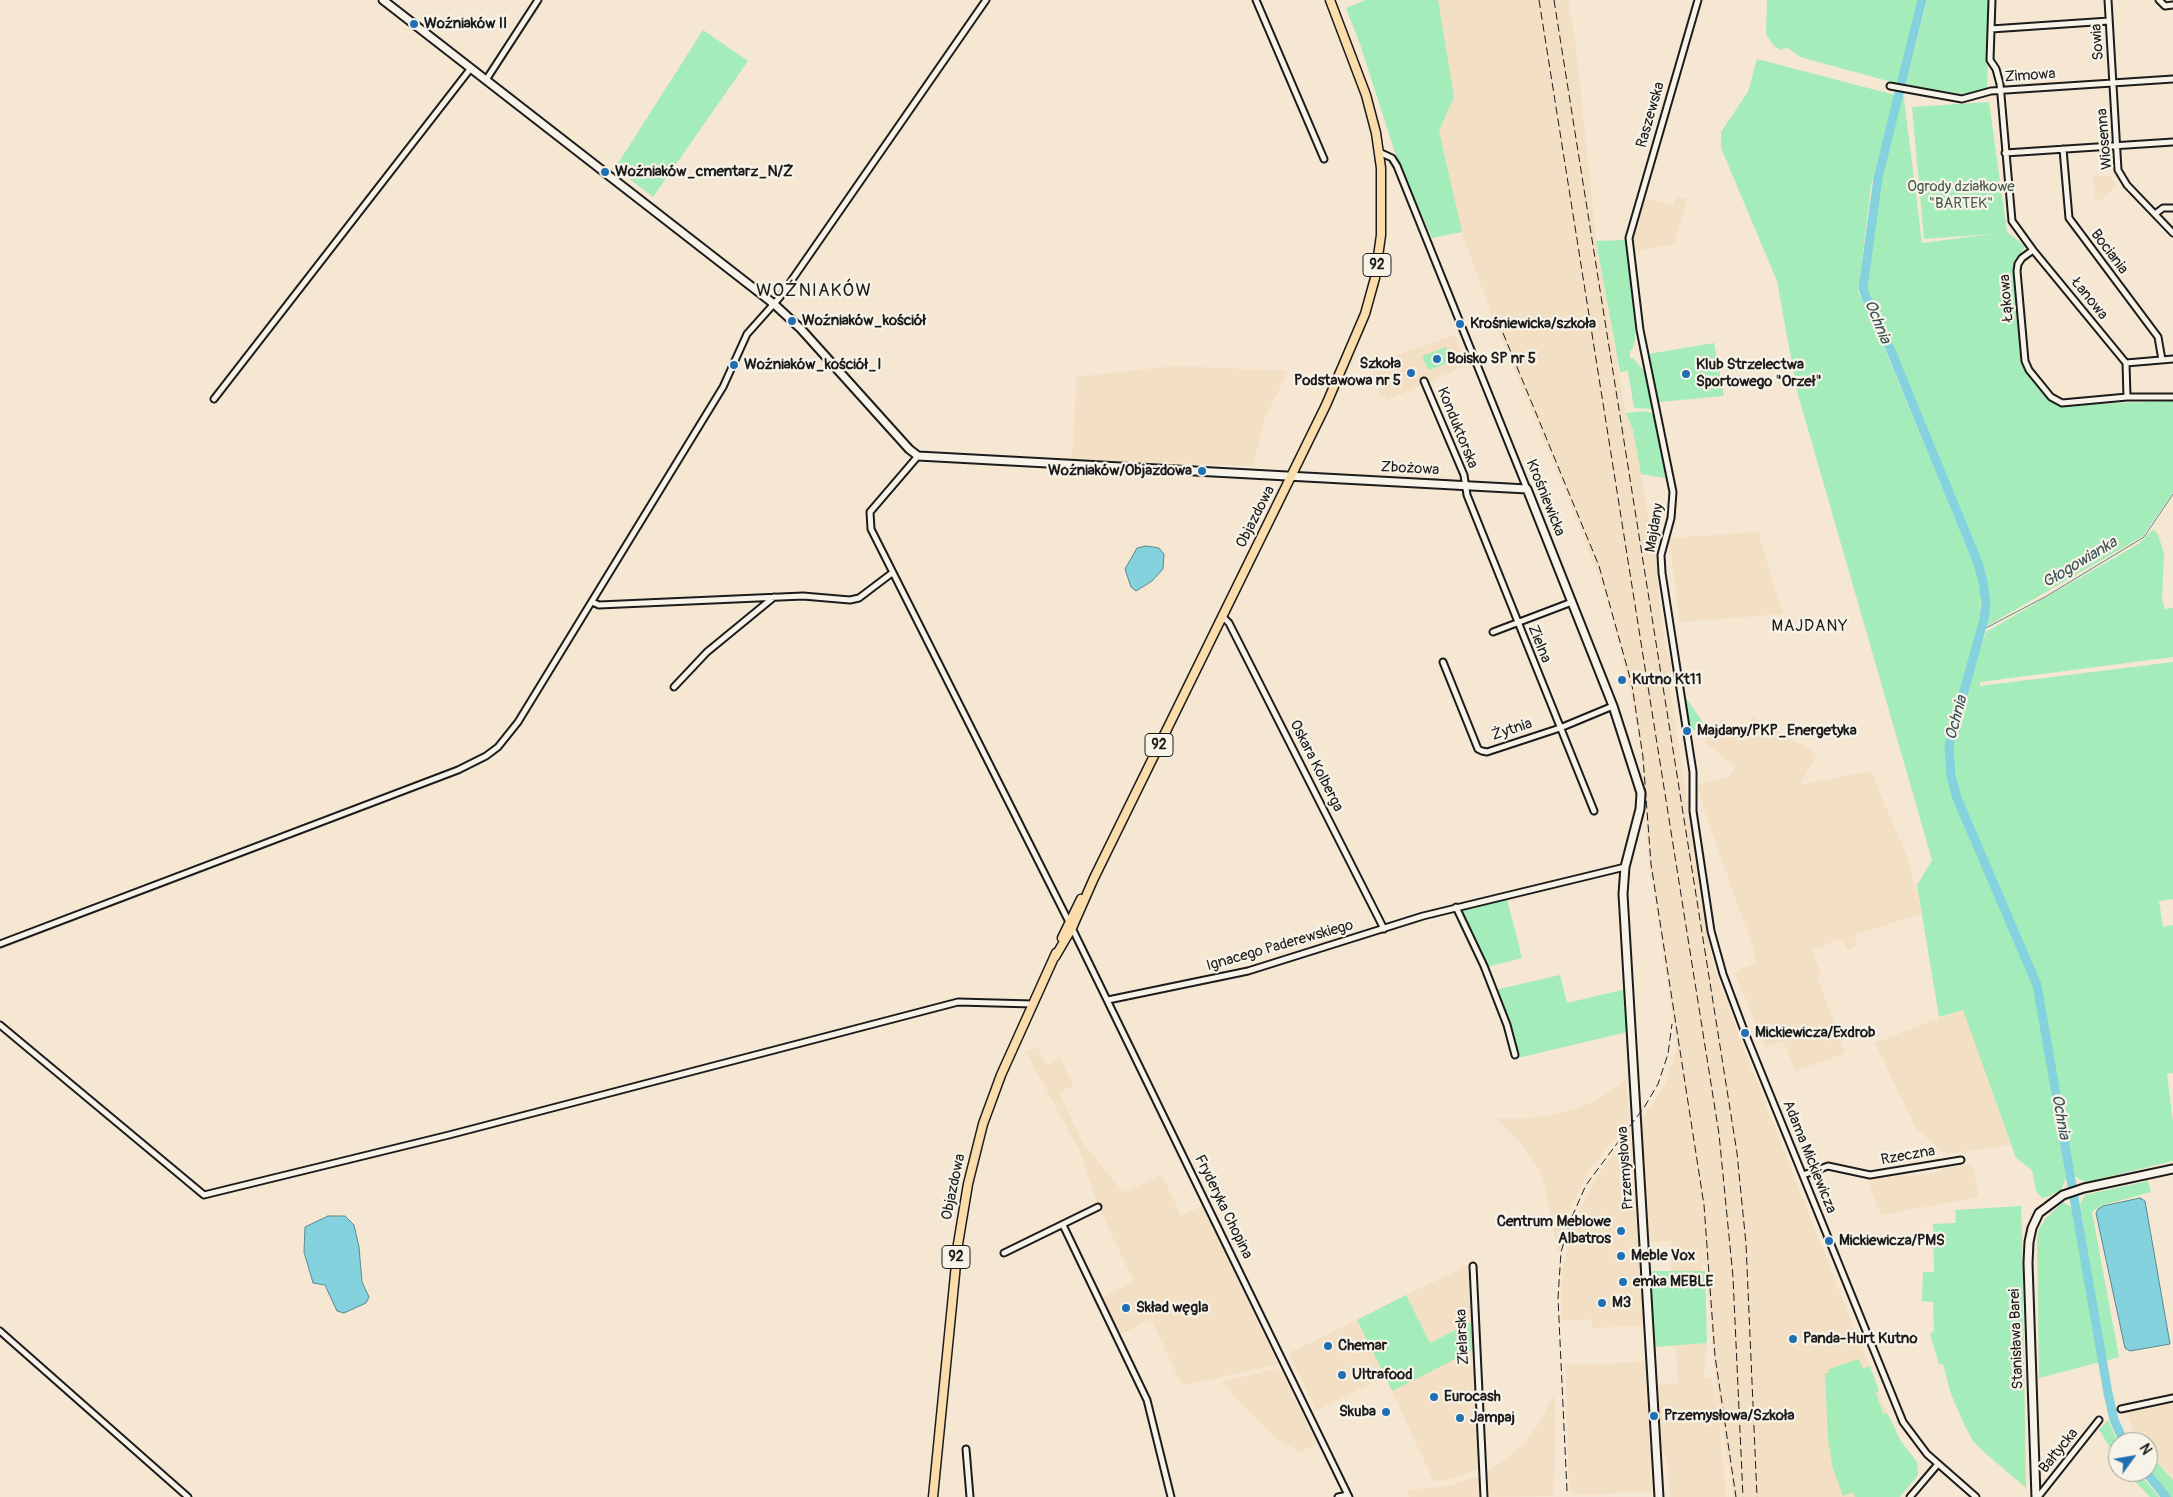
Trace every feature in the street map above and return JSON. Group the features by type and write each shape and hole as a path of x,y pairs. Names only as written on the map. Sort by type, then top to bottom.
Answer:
{"main road":[{"name":"92","path":"1330,0 1366,95 1379,152"},
{"name":"Objazdowa","path":"933,1497 958,1244 968,1184 992,1099 1055,957 1291,477 1356,340 1369,301 1379,256 1382,228 1382,183 1379,152"}],"street":[{"path":"383,0 774,304 801,329 909,449 918,456"},
{"path":"486,80 538,0"},
{"path":"0,944 458,770 486,756 498,747 518,722 723,387 747,334 774,304 986,0"},
{"path":"1256,0 1324,160"},
{"name":"Raszewska","path":"1629,238 1698,0"},
{"path":"1992,0 1990,60 1996,69 2000,90 2012,221 2033,250"},
{"name":"Sowia","path":"2108,0 2113,82"},
{"path":"2159,0 2165,6 2173,5"},
{"path":"1991,29 2109,21"},
{"path":"214,399 471,68"},
{"name":"Zimowa","path":"1890,86 1962,99 2000,90 2173,79"},
{"name":"Wiosenna","path":"2113,82 2120,175 2173,233"},
{"path":"2005,153 2173,142"},
{"name":"Bociania","path":"2063,149 2069,218 2158,336 2162,360"},
{"name":"Krośniewicka","path":"1379,152 1392,158 1396,166 1613,706 1641,793 1640,809 1625,867"},
{"path":"2155,214 2163,208 2173,208"},
{"name":"Majdany","path":"1629,238 1640,330 1673,492 1671,518 1661,555 1662,573 1691,754 1693,793"},
{"name":"Łanowa","path":"2033,250 2126,363"},
{"name":"Łąkowa","path":"2033,250 2022,258 2018,264 2017,272 2025,361 2029,370 2051,397 2062,403 2127,397"},
{"path":"2173,359 2126,363 2127,397 2173,397"},
{"name":"Konduktorska","path":"1424,381 1464,474 1466,486"},
{"name":"Zbożowa","path":"918,456 1527,489"},
{"name":"Fryderyka Chopina","path":"918,456 870,512 871,529 1108,1000 1348,1496"},
{"name":"Zielna","path":"1466,486 1467,496 1594,811"},
{"path":"592,602 599,605 803,596 850,600 859,598 892,572"},
{"path":"674,687 707,652 775,597"},
{"path":"1493,632 1572,602"},
{"name":"Oskara Kolberga","path":"1222,616 1229,623 1384,929"},
{"name":"Żytnia","path":"1443,662 1478,749 1482,751 1487,752 1560,728 1613,706"},
{"name":"Adama Mickiewicza","path":"1693,793 1693,811 1717,957 1742,1024 1904,1422 1922,1450 1969,1495 1976,1497"},
{"name":"Ignacego Paderewskiego","path":"1108,1000 1248,971 1456,907 1625,867"},
{"name":"Przemysłowa","path":"1625,867 1623,894 1659,1497"},
{"path":"1456,907 1484,966 1507,1025 1515,1055"},
{"path":"0,1025 204,1195 449,1135 958,1002 1033,1004"},
{"name":"Rzeczna","path":"1803,1175 1828,1166 1870,1175 1961,1160"},
{"name":"Stanisława Barei","path":"2037,1497 2029,1242 2039,1213 2063,1195 2084,1188 2173,1169"},
{"path":"1004,1253 1098,1207"},
{"path":"1063,1225 1147,1400 1171,1497"},
{"name":"Zielarska","path":"1472,1266 1484,1497"},
{"path":"0,1331 188,1497"},
{"path":"2121,1409 2173,1398"},
{"name":"Bałtycka","path":"2037,1497 2099,1420"},
{"path":"966,1449 970,1497"},
{"path":"1910,1497 1938,1464"},
{"path":"1338,1497 1348,1496"}],"shaded area":[{"path":"1438,0 1568,0 1576,47 1596,241 1626,413 1633,430 1656,559 1665,646 1671,663 1669,683 1712,960 1738,1034 1887,1412 1900,1440 1917,1462 1918,1475 1900,1497 1734,1497 1717,1401 1706,1265 1702,1266 1702,1271 1671,1272 1671,1241 1648,1242 1641,1120 1665,1084 1677,1048 1648,853 1645,793 1637,725 1625,667 1607,599 1571,505 1492,316 1459,224 1439,131 1454,97"},
{"path":"2111,175 2112,180 2117,185 2101,200 2095,200 2093,177"},
{"path":"1676,196 1687,199 1674,244 1634,252 1632,237 1644,197 1673,206"},
{"name":"Szkoła Podstawowa nr 5","path":"1455,335 1468,365 1387,400 1384,395 1380,397 1371,364"},
{"path":"1174,366 1288,371 1265,418 1253,466 1072,459 1077,377"},
{"path":"1758,532 1783,614 1680,622 1669,538"},
{"path":"1752,716 1817,754 1800,785 1871,771 1909,862 1922,913 1854,935 1857,946 1847,950 1842,938 1812,950 1821,974 1817,977 1845,1053 1795,1071 1783,1041 1766,1047 1734,972 1756,963 1754,957 1756,956 1704,810 1698,784 1730,776 1735,766 1704,742 1722,719 1744,731"},
{"path":"1963,1009 2011,1145 1946,1154 1917,1130 1875,1043"},
{"path":"1037,1046 1046,1065 1060,1058 1074,1086 1059,1092 1082,1142 1124,1193 1162,1174 1181,1216 1202,1206 1278,1364 1182,1386 1151,1319 1119,1335 1101,1298 1134,1282 1101,1212 1083,1163 1085,1161 1026,1052"},
{"path":"1626,1079 1629,1121 1589,1171 1569,1211 1558,1255 1545,1187 1537,1166 1520,1142 1496,1118 1523,1119 1551,1115 1578,1108 1599,1099"},
{"path":"1630,1131 1644,1326 1592,1328 1592,1319 1562,1321 1562,1272 1573,1224 1597,1176"},
{"path":"1972,1164 1979,1197 1881,1215 1868,1183 1874,1179 1941,1172 1942,1169"},
{"path":"1469,1265 1471,1322 1430,1343 1406,1295"},
{"name":"Ultrafood","path":"1357,1320 1385,1377 1316,1410 1289,1353"},
{"path":"1707,1343 1703,1378 1711,1378 1719,1414 1726,1497 1670,1497 1667,1458 1665,1454 1661,1454 1657,1385 1678,1383 1676,1345"},
{"path":"1473,1350 1479,1468 1461,1476 1434,1482 1392,1391"},
{"path":"1645,1362 1652,1491 1573,1495 1572,1489 1569,1489 1565,1365"},
{"path":"1280,1368 1317,1444 1300,1452 1277,1439 1244,1407 1222,1382"},
{"path":"1555,1392 1554,1496 1489,1497 1487,1472 1521,1447 1540,1422"},
{"path":"2172,1400 2173,1478 2158,1462 2158,1432 2134,1432 2124,1409"},
{"path":"1480,1476 1481,1497 1410,1497 1407,1490 1450,1486"}],"green space":[{"path":"1366,0 1438,0 1454,97 1439,131 1462,232 1432,238 1398,162 1361,47 1346,8"},
{"path":"1767,0 1918,0 1899,84 1800,57 1787,47 1781,50 1774,46 1766,34"},
{"path":"1927,0 1990,0 1987,88 1969,95 1906,85"},
{"path":"703,30 748,61 653,197 615,168"},
{"path":"1757,59 1895,95 1871,186 1858,292 1876,328 1975,567 1981,594 1980,616 1949,736 1946,758 1956,802 2033,984 2066,1178 2061,1190 2047,1197 2042,1198 2036,1191 2032,1170 2016,1158 1963,1010 1939,1017 1917,885 1932,860 1797,391 1777,281 1721,148 1721,132 1748,92"},
{"name":"Ogrody działkowe \"BARTEK\"","path":"1903,91 1922,243 1992,234 1924,239 1912,107 1989,102 2007,232 2025,246 2015,264 2024,365 2053,403 2064,405 2173,401 2173,492 2143,536 1987,626 1985,622 1988,600 1983,569 1865,284 1874,230 1875,205"},
{"path":"1626,240 1635,329 1635,340 1630,351 1630,358 1633,358 1644,371 1653,409 1634,408 1628,371 1620,372 1596,241"},
{"name":"Klub Strzelectwa Sportowego \"Orzeł\"","path":"1714,343 1724,396 1659,402 1648,354"},
{"name":"Boisko SP nr 5","path":"1446,347 1452,362 1428,370 1422,356"},
{"path":"1645,411 1654,414 1666,480 1665,478 1641,474 1633,430 1626,413"},
{"path":"2153,529 2158,534 2164,554 2162,600 2165,609 2173,608 2173,657 1980,682 1980,686 2173,662 2173,899 2159,901 2163,927 2173,925 2173,1073 2167,1074 2173,1122 2173,1161 2086,1182 2074,1176 2038,978 1962,800 1955,779 1951,751 1966,692 1986,632 2140,543"},
{"path":"1684,695 1704,724 1691,732 1690,732"},
{"path":"1507,899 1522,958 1487,967 1460,911"},
{"path":"1560,975 1567,1003 1626,989 1627,1032 1518,1058 1512,1033 1495,990"},
{"path":"2148,1181 2151,1192 2100,1206 2092,1212 2119,1357 2105,1361 2080,1204 2085,1195"},
{"path":"2063,1202 2071,1207 2074,1214 2100,1362 2039,1378 2037,1240 2039,1229 2046,1218"},
{"path":"2021,1206 2026,1488 1973,1441 1951,1394 1943,1364 1939,1364 1930,1334 1934,1331 1933,1302 1922,1301 1923,1272 1934,1272 1933,1224 1956,1223 1955,1210"},
{"path":"1650,1271 1705,1271 1707,1343 1654,1347"},
{"path":"1406,1295 1430,1343 1471,1322 1473,1350 1392,1391 1357,1320"},
{"path":"1859,1359 1863,1369 1870,1366 1879,1391 1874,1393 1876,1393 1883,1413 1888,1414 1900,1440 1917,1462 1918,1475 1900,1497 1855,1497 1853,1492 1843,1496 1833,1469 1828,1439 1825,1373 1829,1373 1829,1369"},
{"path":"2108,1420 2113,1432 2108,1432 2108,1444 2099,1430"},
{"path":"2158,1463 2173,1480 2173,1497 2170,1497 2157,1482"},
{"path":"2136,1482 2146,1482 2159,1497 2150,1497"}],"water":[{"path":"1146,546 1159,548 1164,554 1163,569 1152,581 1136,591 1131,587 1125,569 1137,548"},
{"path":"2140,1198 2145,1201 2170,1344 2130,1351 2125,1348 2096,1213 2103,1206"},
{"path":"328,1216 345,1216 354,1225 359,1247 362,1282 369,1297 366,1303 344,1313 337,1311 325,1285 313,1283 304,1252 305,1227"}],"waterway":[{"name":"Ochnia","path":"1922,0 1878,178 1863,288 1866,298 1877,317 1978,563 1983,582 1986,602 1984,619 1949,745 1951,776 1957,798 2037,985 2108,1393 2114,1420 2119,1432"},
{"name":"Głogowianka","path":"1980,631 2045,597 2144,537 2173,494"},
{"name":"Ochnia","path":"2154,1482 2166,1497"}],"railway":[{"path":"1539,0 1719,1134 1733,1277 1743,1497"},
{"path":"1554,0 1737,1153 1746,1244 1757,1497"},
{"path":"1503,333 1599,566 1632,685 1643,757 1651,864 1704,1205 1715,1356 1736,1497"},
{"path":"1567,1491 1558,1298 1561,1252 1571,1219 1586,1185 1645,1106 1658,1084 1668,1054 1672,1024"}],"place":[{"name":"Woźniaków II","path":"414,24"},
{"name":"Woźniaków_cmentarz_N/Ż","path":"605,172"},
{"name":"Woźniaków_kościół","path":"792,321"},
{"name":"Krośniewicka/szkoła","path":"1460,324"},
{"name":"Boisko SP nr 5","path":"1437,359"},
{"name":"Woźniaków_kościół_I","path":"734,365"},
{"name":"Szkoła Podstawowa nr 5","path":"1411,373"},
{"name":"Klub Strzelectwa Sportowego \"Orzeł\"","path":"1686,374"},
{"name":"Woźniaków/Objazdowa","path":"1202,471"},
{"name":"Kutno Kt11","path":"1622,680"},
{"name":"Majdany/PKP_Energetyka","path":"1687,731"},
{"name":"Mickiewicza/Exdrob","path":"1745,1033"},
{"name":"Centrum Meblowe Albatros","path":"1621,1231"},
{"name":"Mickiewicza/PMS","path":"1829,1241"},
{"name":"Meble Vox","path":"1621,1256"},
{"name":"emka MEBLE","path":"1623,1282"},
{"name":"M3","path":"1602,1303"},
{"name":"Skład węgla","path":"1126,1308"},
{"name":"Panda-Hurt Kutno","path":"1793,1339"},
{"name":"Chemar","path":"1328,1346"},
{"name":"Ultrafood","path":"1342,1375"},
{"name":"Eurocash","path":"1434,1397"},
{"name":"Skuba","path":"1386,1412"},
{"name":"Przemysłowa/Szkoła","path":"1654,1416"},
{"name":"Jampaj","path":"1460,1418"}],"district":[{"name":"WOŹNIAKÓW","path":"814,291"},
{"name":"MAJDANY","path":"1810,627"}]}
